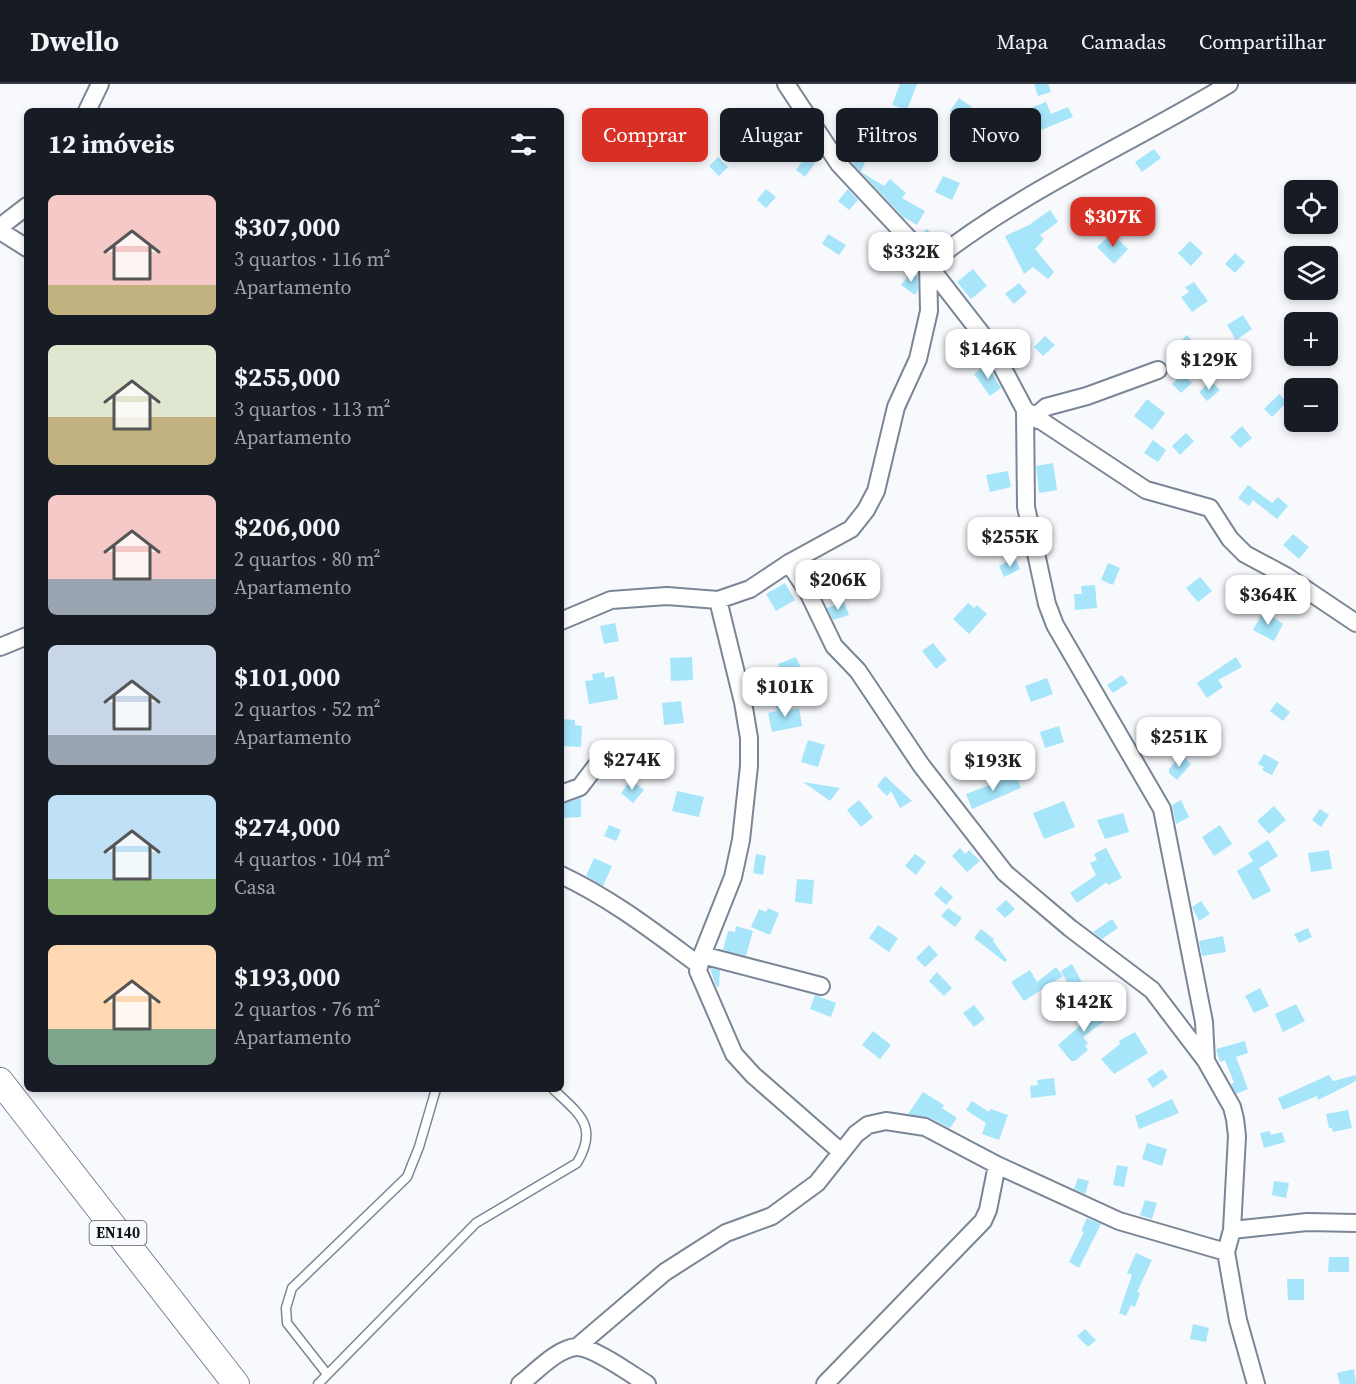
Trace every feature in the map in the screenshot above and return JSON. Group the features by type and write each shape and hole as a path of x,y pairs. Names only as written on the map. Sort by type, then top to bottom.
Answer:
{"main road":[{"name":"EN140","path":"0,1081 236,1384"}],"street":[{"path":"88,108 100,84"},
{"path":"786,84 839,164 912,242 991,346 1031,415 1146,490 1210,508 1230,539 1245,554 1286,576 1356,623"},
{"path":"928,265 970,232 1033,192 1230,84"},
{"path":"24,209 0,229 24,246"},
{"path":"564,620 611,600 667,596 718,600 750,589 789,563 851,529 866,510 876,491 896,407 918,358 929,311 928,265"},
{"path":"1031,415 1042,409 1087,396 1158,370"},
{"path":"1031,415 1026,507 1047,604 1055,625 1162,809 1204,1022 1206,1061"},
{"path":"789,563 808,592 834,646 858,671 921,765 1005,873 1070,928 1152,990 1206,1061 1232,1107 1235,1119 1237,1136 1232,1230 1226,1252 1238,1320 1256,1384"},
{"path":"718,600 743,702 749,738 749,766 741,840 733,877 700,960 698,971 734,1054 753,1075 840,1151"},
{"path":"0,647 24,637"},
{"path":"564,793 580,787 596,766"},
{"path":"564,876 596,891 700,960 821,987"},
{"path":"520,1384 563,1351 577,1347 665,1272 726,1233 772,1216 817,1183 840,1151 868,1125 886,1121 925,1127 997,1165 1119,1221 1226,1252"},
{"path":"825,1384 983,1221 988,1210 997,1165"},
{"path":"1232,1230 1307,1222 1356,1223"},
{"path":"577,1347 591,1351 647,1384"}],"lane":[{"path":"327,1374 287,1323 286,1308 292,1288 407,1177 419,1148 435,1092"},
{"path":"318,1384 476,1223 578,1163 585,1149 587,1134 584,1119 557,1092"}],"building":[{"path":"900,84 917,84 908,108 892,105"},
{"path":"1034,84 1048,84 1051,92 1038,96"},
{"path":"959,98 972,107 971,108 952,108"},
{"path":"1046,102 1051,114 1068,107 1073,117 1041,130 1041,108 1033,107"},
{"path":"1154,149 1161,158 1142,172 1135,162"},
{"path":"718,157 720,162 728,167 719,176 709,166"},
{"path":"802,162 815,163 805,177 796,170"},
{"path":"854,162 865,162 861,172 884,186 890,179 906,193 902,198 925,211 917,225 903,217 853,164"},
{"path":"943,176 960,183 952,200 935,192"},
{"path":"766,189 776,197 766,208 757,200"},
{"path":"848,189 858,200 849,210 838,201"},
{"path":"1050,210 1058,222 1040,235 1044,239 1035,249 1054,272 1048,279 1033,267 1024,274 1005,236 1029,225"},
{"path":"927,229 934,236 929,247 920,236"},
{"path":"1112,233 1128,249 1114,264 1097,247"},
{"path":"828,234 846,245 839,255 822,244"},
{"path":"1190,241 1203,253 1191,266 1178,253"},
{"path":"1235,253 1245,262 1235,273 1225,264"},
{"path":"973,269 987,286 971,299 957,282"},
{"path":"911,272 918,277 918,290 915,295 901,285"},
{"path":"1194,282 1208,301 1192,312 1181,297 1189,292 1185,287"},
{"path":"1019,283 1027,292 1014,304 1005,294"},
{"path":"1243,315 1252,329 1236,340 1227,325"},
{"path":"1187,335 1197,346 1186,355 1177,344"},
{"path":"1045,336 1055,345 1043,356 1034,347"},
{"path":"987,364 1001,388 990,396 974,374"},
{"path":"1183,374 1192,383 1181,393 1172,384"},
{"path":"1211,381 1220,390 1207,401 1199,392"},
{"path":"1279,394 1284,399 1284,405 1272,417 1264,409"},
{"path":"1147,399 1165,413 1152,430 1134,416"},
{"path":"1242,426 1252,438 1240,448 1230,437"},
{"path":"1186,433 1194,441 1180,455 1172,446"},
{"path":"1153,440 1166,450 1158,462 1144,453"},
{"path":"1053,463 1057,490 1039,493 1036,466"},
{"path":"1008,471 1011,487 990,492 986,475"},
{"path":"1248,485 1272,503 1278,497 1288,506 1277,519 1253,500 1249,506 1238,498"},
{"path":"1293,534 1309,547 1299,559 1283,545"},
{"path":"1015,558 1020,569 1004,577 999,566"},
{"path":"1108,563 1120,568 1113,585 1101,580"},
{"path":"1200,577 1212,591 1198,602 1186,588"},
{"path":"785,583 795,600 776,611 766,594"},
{"path":"1095,585 1097,608 1075,610 1074,594 1082,594 1081,586"},
{"path":"844,602 849,615 833,620 827,608"},
{"path":"968,603 974,608 977,605 987,614 969,634 953,619"},
{"path":"1264,610 1283,624 1274,641 1253,630"},
{"path":"615,623 619,641 604,644 600,626"},
{"path":"933,643 947,660 936,669 922,651"},
{"path":"692,657 693,680 671,681 670,658"},
{"path":"796,657 804,675 787,683 778,664"},
{"path":"1236,657 1242,667 1218,680 1223,687 1207,698 1197,683"},
{"path":"604,672 605,678 614,676 618,699 589,704 585,681 593,680 592,674"},
{"path":"1122,675 1128,683 1113,693 1107,685"},
{"path":"1047,678 1053,694 1031,702 1025,686"},
{"path":"681,701 684,723 664,725 662,703"},
{"path":"788,701 790,710 799,708 802,726 772,732 768,713 777,711 775,703"},
{"path":"1277,702 1290,712 1283,721 1270,711"},
{"path":"564,719 575,720 575,725 582,726 581,747 564,746"},
{"path":"1059,726 1064,742 1045,748 1040,732"},
{"path":"808,740 825,745 818,767 801,762"},
{"path":"1264,754 1279,762 1272,775 1262,770 1264,767 1258,764"},
{"path":"1182,755 1191,764 1177,780 1169,773 1169,769"},
{"path":"1016,775 1021,788 972,809 966,794"},
{"path":"885,776 912,801 900,808 891,791 887,796 877,786"},
{"path":"631,780 644,790 633,803 621,793"},
{"path":"803,782 840,788 830,801"},
{"path":"677,791 704,797 699,817 672,811"},
{"path":"581,798 581,817 564,818 564,803"},
{"path":"859,800 873,817 861,827 847,810"},
{"path":"1181,800 1189,817 1176,824 1172,805"},
{"path":"1064,801 1075,827 1044,839 1033,813"},
{"path":"1274,806 1286,820 1269,834 1257,821"},
{"path":"1320,809 1329,815 1321,827 1312,820"},
{"path":"1123,813 1129,832 1105,839 1097,820"},
{"path":"609,825 621,830 616,841 604,836"},
{"path":"1220,825 1232,844 1214,856 1202,837"},
{"path":"1268,840 1278,856 1259,868 1271,891 1253,900 1237,871 1253,861 1248,853"},
{"path":"960,848 965,854 969,850 980,861 967,872 952,856"},
{"path":"1106,848 1122,878 1108,885 1107,882 1077,903 1070,893 1096,875 1090,863 1097,860 1094,854"},
{"path":"1329,850 1332,869 1311,872 1308,853"},
{"path":"756,854 766,856 763,875 753,873"},
{"path":"915,854 926,862 916,875 905,866"},
{"path":"594,858 612,866 603,886 586,876"},
{"path":"797,879 814,880 812,904 795,902"},
{"path":"941,886 953,897 946,905 934,894"},
{"path":"1006,900 1015,909 1005,918 996,909"},
{"path":"1201,901 1210,914 1199,921 1192,907"},
{"path":"768,908 779,913 770,935 751,927 759,909 766,912"},
{"path":"948,908 962,918 955,927 941,916"},
{"path":"1112,919 1118,928 1102,939 1093,932"},
{"path":"878,925 898,938 889,952 869,938"},
{"path":"736,926 753,931 746,956 723,950 728,931 735,932"},
{"path":"1308,928 1312,937 1299,943 1294,934"},
{"path":"981,929 994,939 993,941 1007,960 1005,962 974,938"},
{"path":"1223,936 1226,952 1202,956 1199,941"},
{"path":"929,945 938,955 925,967 916,958"},
{"path":"1072,964 1084,986 1073,993 1061,971"},
{"path":"1056,967 1063,976 1024,1001 1011,982 1030,970 1037,982"},
{"path":"710,968 720,970 719,987 716,986"},
{"path":"937,972 952,988 944,996 929,981"},
{"path":"1260,988 1269,1006 1254,1013 1245,996"},
{"path":"815,995 836,1003 831,1017 810,1009"},
{"path":"1103,1002 1113,1015 1083,1037 1088,1043 1085,1046 1088,1050 1075,1061 1071,1061 1058,1045 1091,1016 1089,1012"},
{"path":"1296,1004 1305,1021 1283,1032 1275,1014"},
{"path":"974,1005 985,1019 974,1027 963,1013"},
{"path":"873,1031 891,1045 880,1059 862,1045"},
{"path":"1135,1032 1148,1053 1114,1074 1101,1059 1120,1044 1119,1041"},
{"path":"1245,1041 1248,1053 1236,1057 1248,1089 1236,1094 1225,1060 1220,1062 1216,1049"},
{"path":"1162,1069 1168,1077 1153,1088 1147,1079"},
{"path":"1329,1075 1333,1081 1356,1075 1356,1081 1318,1100 1317,1096 1283,1110 1278,1098"},
{"path":"1054,1078 1056,1095 1031,1098 1030,1086 1038,1085 1037,1080"},
{"path":"923,1092 944,1105 942,1108 957,1118 950,1128 930,1118 908,1114"},
{"path":"1172,1099 1179,1113 1139,1129 1135,1116"},
{"path":"972,1101 989,1112 991,1109 1008,1115 999,1140 982,1134 986,1123 966,1110"},
{"path":"1348,1110 1352,1128 1333,1132 1332,1128 1329,1128 1326,1114"},
{"path":"1270,1131 1271,1135 1282,1132 1285,1142 1264,1148 1260,1133"},
{"path":"1147,1143 1167,1149 1162,1166 1142,1159"},
{"path":"1117,1165 1128,1167 1124,1187 1113,1185"},
{"path":"1078,1178 1089,1181 1085,1194 1074,1189"},
{"path":"1274,1181 1289,1183 1286,1198 1272,1195"},
{"path":"1145,1200 1157,1203 1152,1219 1140,1215"},
{"path":"1087,1218 1101,1224 1079,1268 1069,1262 1084,1232 1081,1231"},
{"path":"1136,1253 1152,1260 1137,1292 1140,1293 1135,1307 1131,1305 1126,1316 1119,1313 1132,1275 1127,1273"},
{"path":"1329,1257 1349,1257 1349,1272 1328,1272"},
{"path":"1287,1279 1304,1279 1304,1300 1288,1300"},
{"path":"1193,1324 1209,1328 1206,1342 1190,1339"},
{"path":"1085,1329 1096,1340 1088,1347 1077,1336"},
{"path":"1354,1369 1356,1384 1340,1384 1337,1373"}]}
